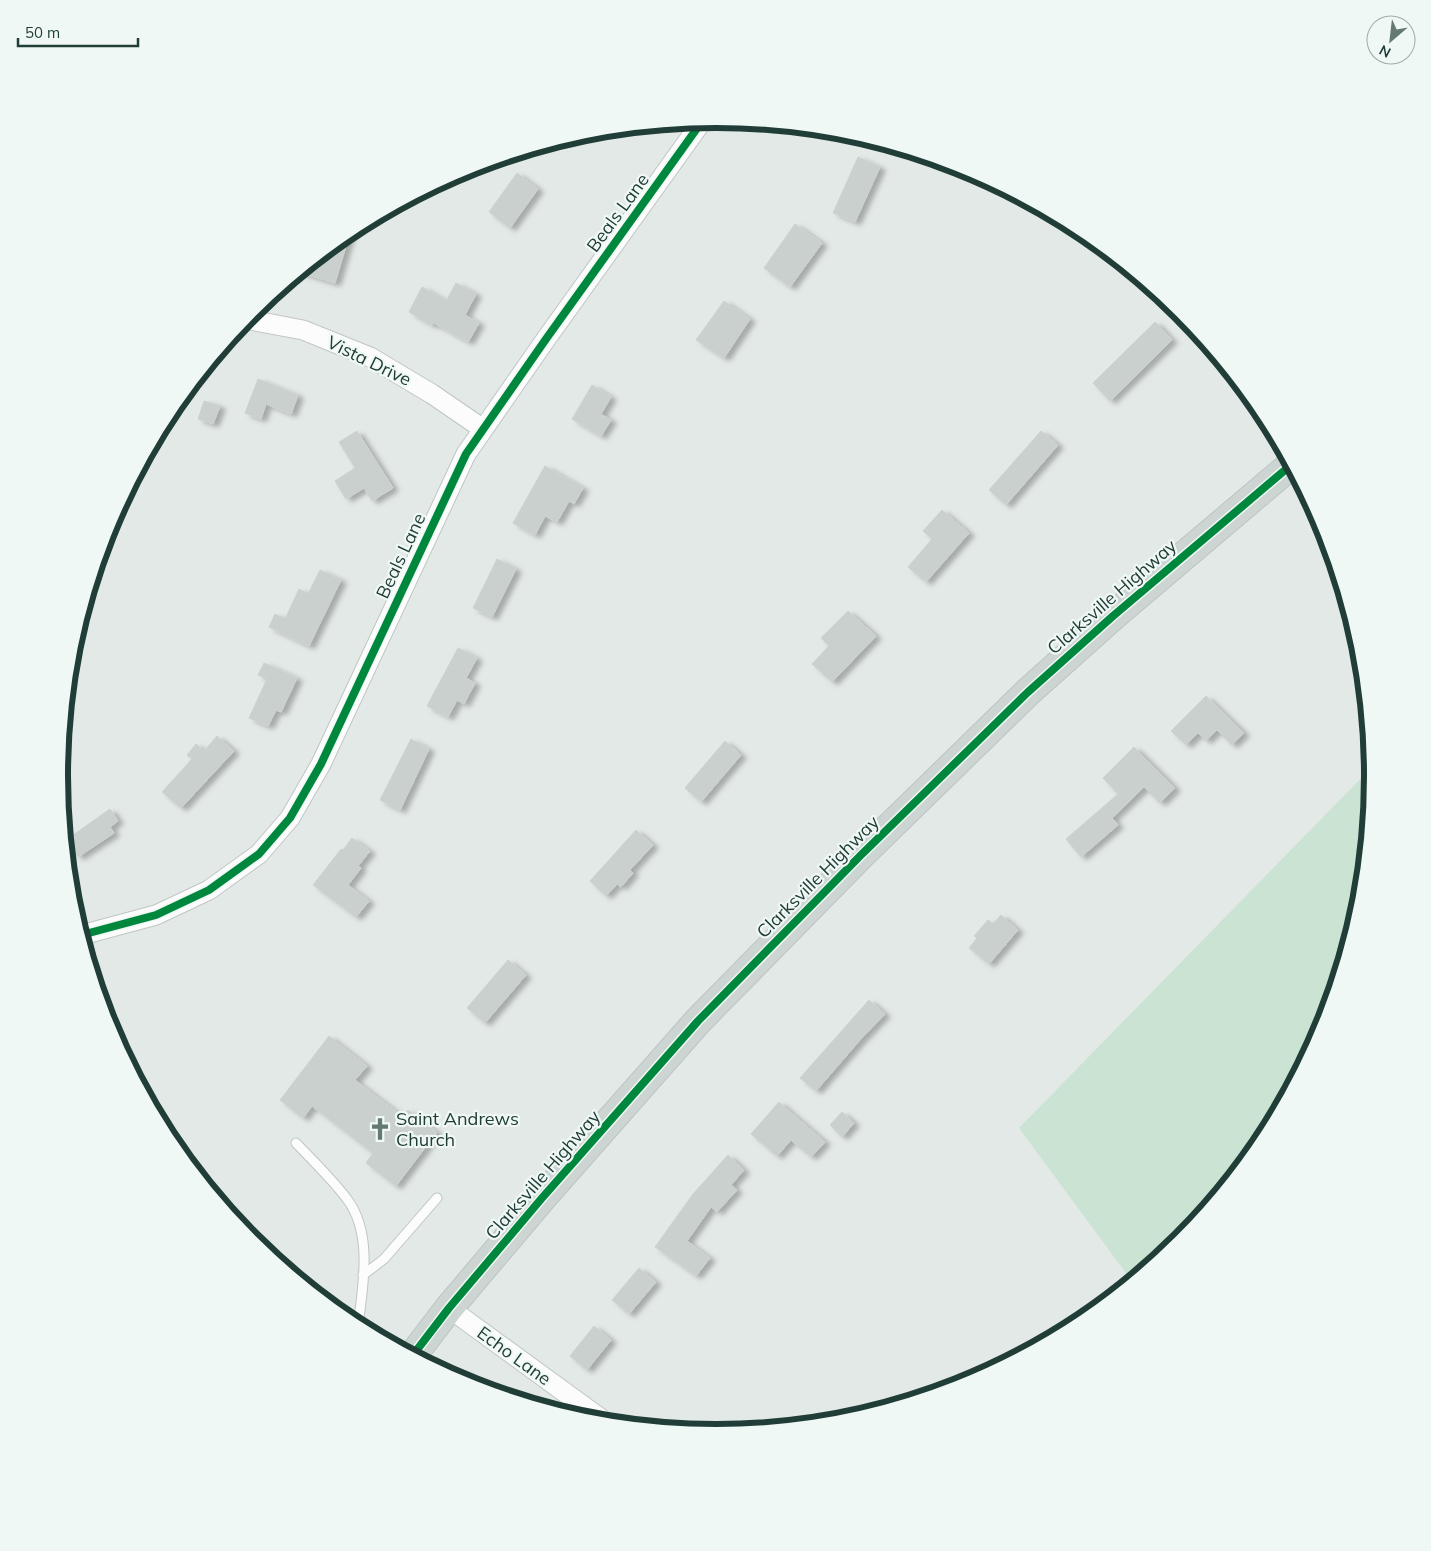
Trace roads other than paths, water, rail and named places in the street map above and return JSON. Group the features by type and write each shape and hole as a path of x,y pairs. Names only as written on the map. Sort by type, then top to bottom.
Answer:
{"main road":[{"name":"Clarksville Highway","path":"417,1350 449,1308 542,1198 698,1021 861,855 1028,692 1113,616 1286,469"}],"street":[{"name":"Beals Lane","path":"88,933 156,916 209,890 259,854 290,818 321,764 466,454 697,128"},
{"name":"Vista Drive","path":"254,321 303,330 370,357 432,394 483,429"},
{"name":"Echo Lane","path":"449,1308 591,1411"}],"lane":[{"path":"296,1143 348,1200 358,1222 364,1241 359,1317"},
{"path":"363,1275 384,1259 438,1198"}],"place":[{"name":"Saint Andrews Church","path":"380,1129"}]}
